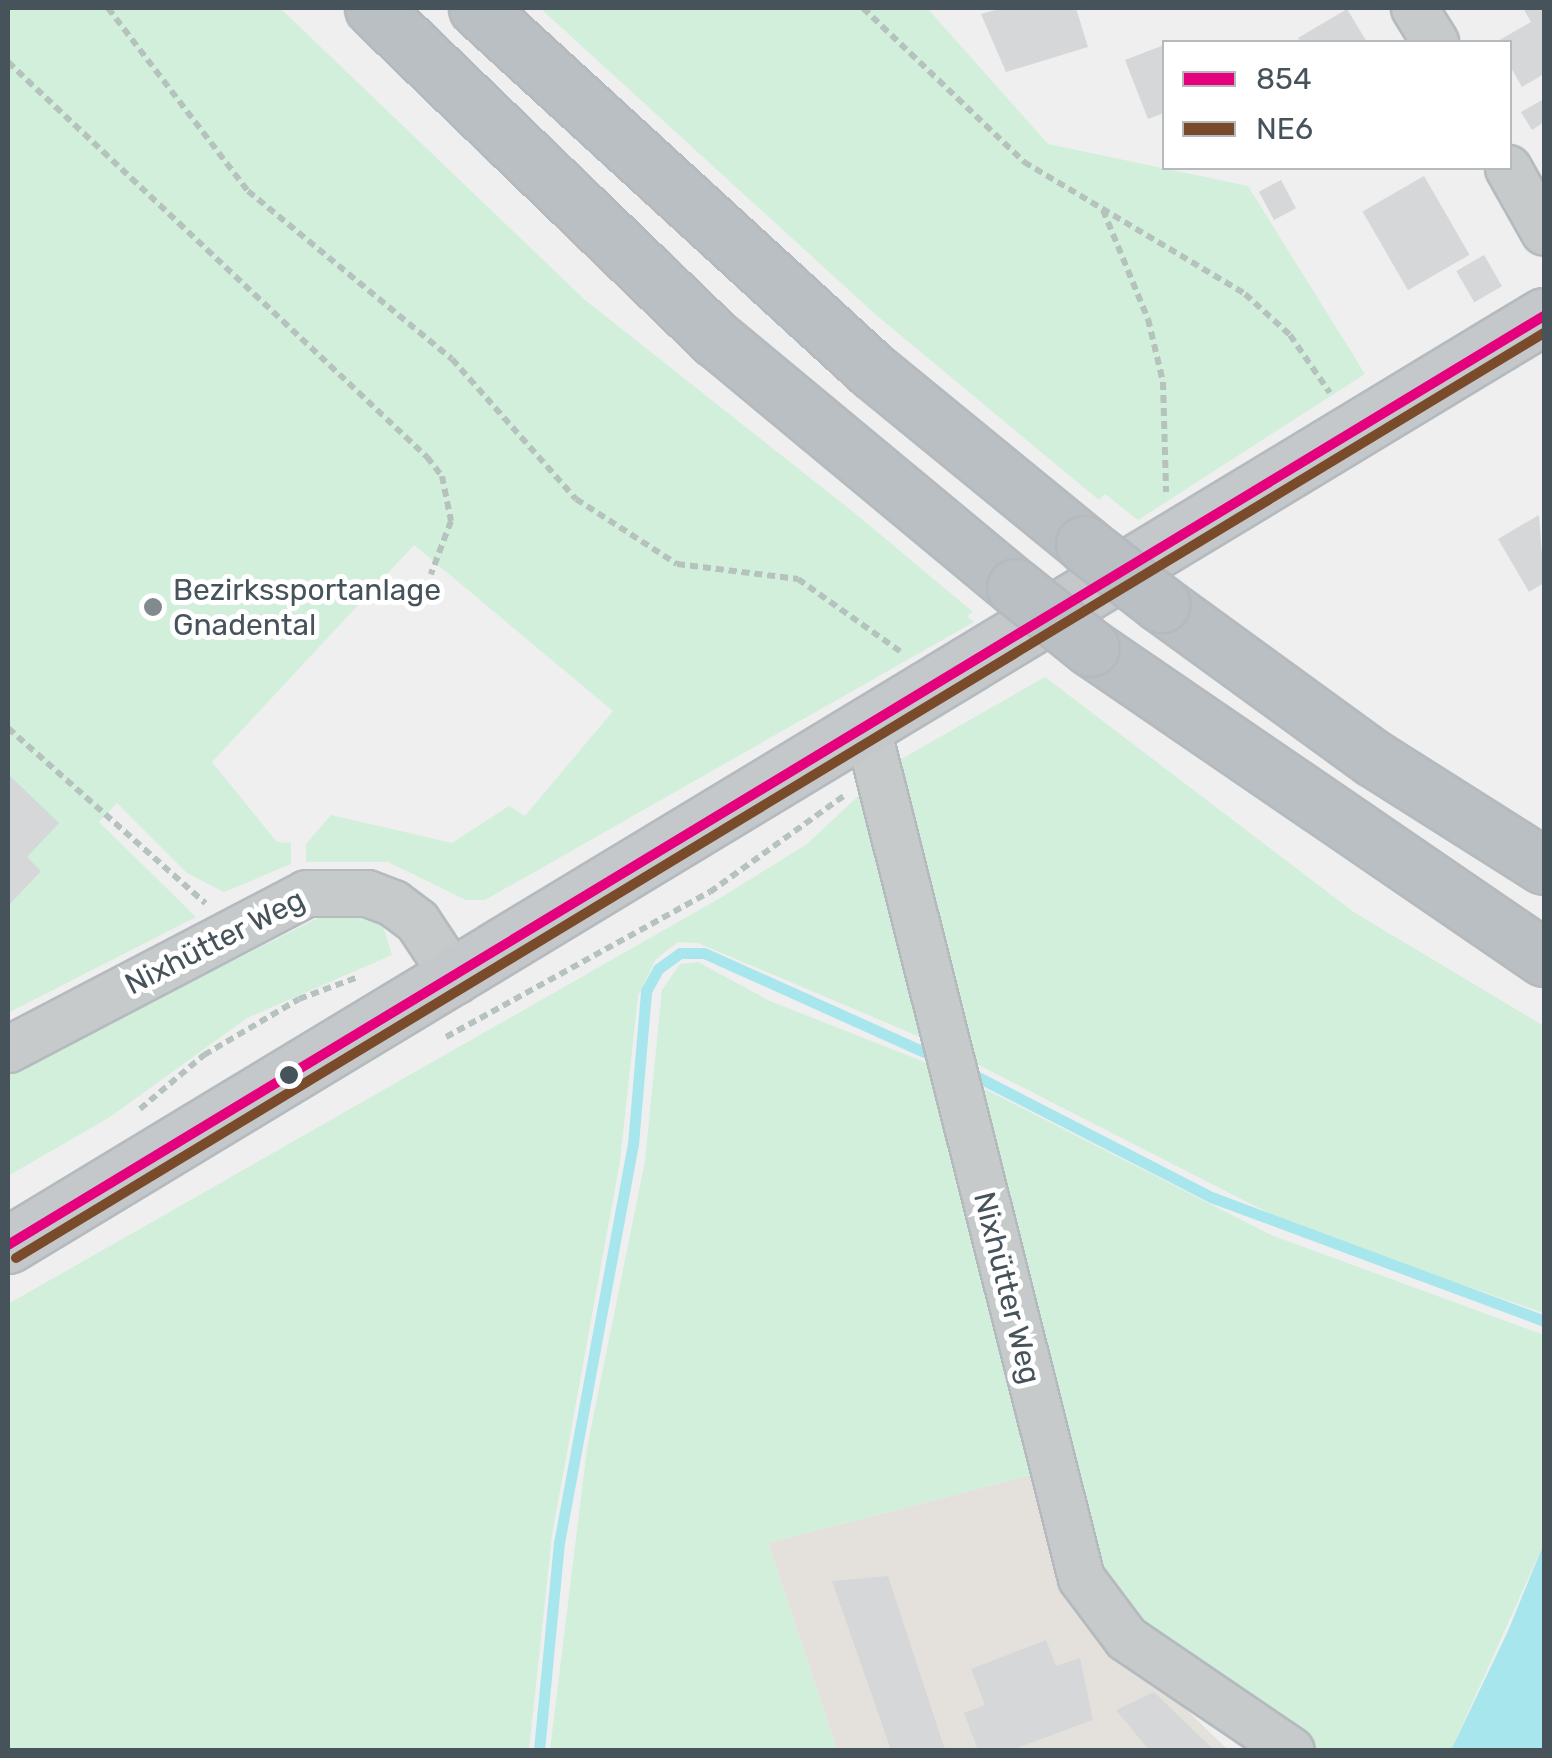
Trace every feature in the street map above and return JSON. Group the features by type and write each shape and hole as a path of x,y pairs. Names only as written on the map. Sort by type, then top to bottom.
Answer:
{"highway":[{"path":"372,8 702,326 1014,586 1091,648 1544,958"},
{"path":"478,8 843,345 1084,544 1373,758 1544,866"}],"main road":[{"path":"8,1245 868,732 1544,316"}],"street":[{"path":"1414,8 1434,40"},
{"path":"1509,170 1544,232"},
{"name":"Nixhütter Weg","path":"868,732 1081,1578 1126,1638 1291,1750"},
{"name":"Nixhütter Weg","path":"8,1049 306,892 367,892 416,921 456,980"}],"path":[{"path":"108,8 248,191 452,359 576,498 678,564 798,579 944,685"},
{"path":"863,8 1024,162 1245,294 1318,370 1336,408"},
{"path":"8,62 427,457 442,476 451,521 431,574"},
{"path":"1103,209 1148,319 1163,382 1166,500"},
{"path":"8,728 234,929"}],"shaded area":[{"path":"1043,1472 1154,1678 1228,1750 837,1750 768,1543"}],"green space":[{"path":"8,8 280,8 585,300 852,511 973,612 967,616 974,622 485,900 466,900 388,862 306,862 306,844 331,815 452,843 509,806 525,816 613,711 414,545 212,762 277,842 291,843 291,864 224,892 187,873 117,803 99,822 196,917 8,1013"},
{"path":"540,8 927,8 1048,144 1248,186 1365,374 1138,520 1105,494 1099,500 876,315"},
{"path":"1045,677 1355,913 1544,1026 1544,1313 1298,1228 965,1058 891,765"},
{"path":"870,785 932,1042 698,943 678,942 656,959 638,996 620,1161 552,1535 529,1750 8,1750 8,1304 722,897 807,844"},
{"path":"336,909 383,926 392,955 247,1018 110,1117 8,1176 8,1074"},
{"path":"698,962 770,1001 937,1067 1043,1472 768,1543 837,1750 550,1750 587,1448 645,1161 662,990 680,964"},
{"path":"971,1082 1271,1235 1544,1335 1544,1543 1451,1750 1309,1750 1168,1652 1095,1576"}],"water":[{"path":"1544,1543 1544,1750 1451,1750 1508,1631"}],"building":[{"path":"1003,8 1076,8 1088,47 1006,72 981,14"},
{"path":"1523,8 1544,8 1544,74 1522,87 1512,70 1512,40 1500,40 1531,22"},
{"path":"1347,9 1366,40 1300,40"},
{"path":"1162,46 1162,114 1148,119 1125,60"},
{"path":"1544,99 1544,122 1532,130 1521,112"},
{"path":"1424,176 1470,255 1408,290 1363,212"},
{"path":"1281,180 1296,208 1274,220 1259,192"},
{"path":"1484,255 1502,286 1474,302 1456,271"},
{"path":"1539,515 1544,583 1529,592 1498,539"},
{"path":"10,776 59,823 27,857 41,871 8,906"},
{"path":"888,1576 945,1750 891,1750 832,1581"},
{"path":"1046,1640 1056,1666 1080,1658 1093,1720 1011,1750 978,1750 964,1713 985,1705 971,1669"},
{"path":"1154,1692 1214,1750 1149,1750 1116,1710"}],"waterway":[{"path":"539,1750 559,1543 633,1144 646,991 658,969 680,953 704,953 938,1058"},
{"path":"968,1072 1211,1197 1544,1321"}],"transit line":[{"name":"854","path":"8,1245 1544,316"},
{"name":"NE6","path":"16,1258 1544,333"}],"place":[{"name":"Bezirkssportanlage Gnadental","path":"153,607"}]}
